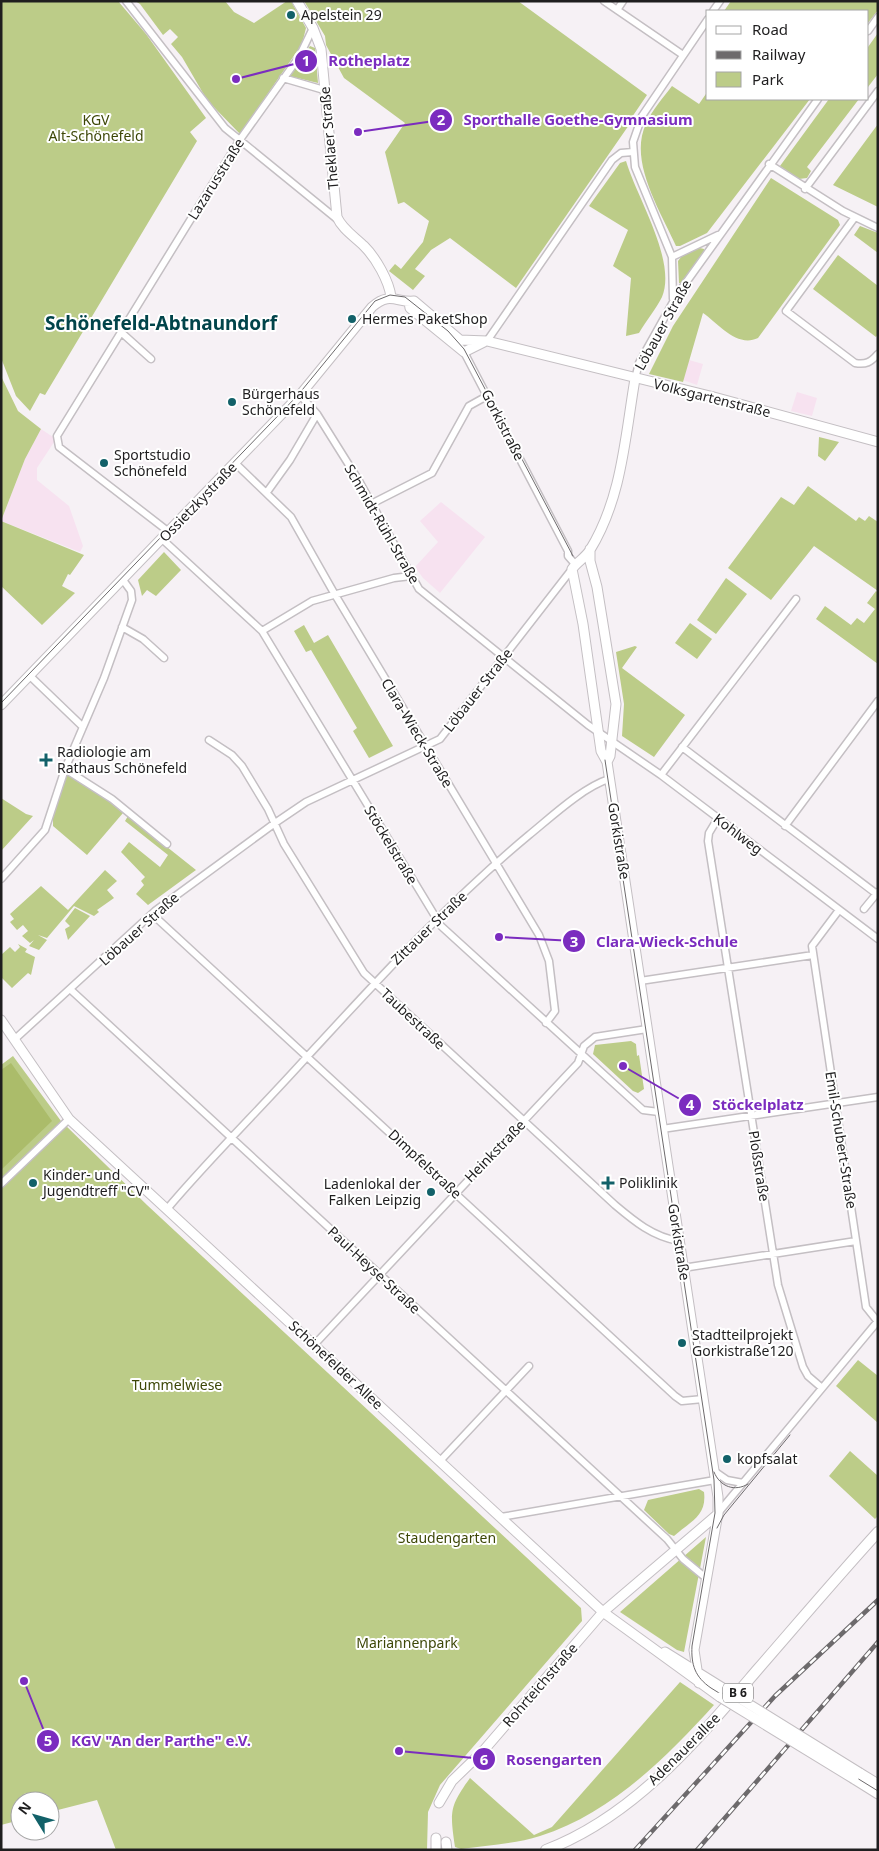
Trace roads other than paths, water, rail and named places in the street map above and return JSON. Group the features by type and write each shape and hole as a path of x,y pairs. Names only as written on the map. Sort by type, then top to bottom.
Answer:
{"main road":[{"name":"Theklaer Straße","path":"297,1 313,28 321,49 334,198 339,221"},
{"path":"339,221 371,254 387,281 391,298 409,302"},
{"name":"Ossietzkystraße","path":"1,706 300,395 372,307 378,301 391,298"},
{"name":"Volksgartenstraße","path":"409,302 414,301 460,340 487,341 635,379 727,400 878,442"},
{"name":"Gorkistraße","path":"409,302 410,308 464,352"},
{"path":"464,352 487,341"},
{"name":"Löbauer Straße","path":"573,567 590,549 616,490 635,379"},
{"name":"Gorkistraße","path":"590,549 590,561 597,587 616,704 613,740 607,762"},
{"name":"Gorkistraße","path":"573,567 583,624 597,731 601,751 607,762 714,1476 718,1514 694,1656"},
{"name":"Schönefelder Allee","path":"1,1020 32,1068 69,1119 604,1612 650,1646 686,1668"},
{"name":"Rohrteichstraße","path":"439,1803 452,1781 484,1750 604,1612 718,1514"},
{"name":"Adenauerallee","path":"546,1850 594,1825 627,1803 681,1756 878,1532"},
{"path":"686,1668 694,1656"},
{"path":"694,1656 698,1682"},
{"path":"686,1668 696,1671 723,1694"},
{"path":"686,1668 698,1682 723,1694 857,1776 878,1794"},
{"path":"857,1776 878,1784"},
{"path":"436,1838 436,1850"}],"street":[{"path":"126,1 208,108 239,141 339,221"},
{"path":"604,1 683,55"},
{"path":"617,10 623,1"},
{"path":"869,30 878,17"},
{"path":"672,303 674,289 672,257 643,190 632,152 636,128 642,116 706,22"},
{"name":"Lazarusstraße","path":"169,532 59,447 58,436 239,141 309,40 313,28"},
{"path":"284,78 324,90"},
{"path":"805,189 878,91"},
{"name":"Löbauer Straße","path":"635,379 639,363 672,303 817,100"},
{"path":"487,341 612,160 621,153 632,152"},
{"path":"770,164 805,189 878,228"},
{"path":"855,217 786,311 856,363 864,364 873,360 878,354"},
{"name":"Löbauer Straße","path":"672,257 719,235"},
{"path":"122,333 151,359"},
{"name":"Gorkistraße","path":"464,352 568,551 573,567"},
{"name":"Schmidt-Rühl-Straße","path":"300,395 317,414 373,503 412,576 423,592 597,731"},
{"path":"373,503 432,473 469,406 487,396"},
{"path":"267,492 290,460 317,414"},
{"name":"Clara-Wieck-Straße","path":"235,463 291,517 334,593 545,946 554,1011 546,1023"},
{"name":"Stöckelstraße","path":"162,539 262,631 435,920 463,949 643,1110 659,1112"},
{"name":"Löbauer Straße","path":"15,1039 71,990 152,914 275,823 306,802 425,746 433,744 440,739 573,567"},
{"path":"262,631 312,601 334,593 394,578 412,576"},
{"path":"1,879 45,830 65,768 83,727 132,600 131,591 123,580"},
{"path":"661,775 796,598"},
{"path":"122,627 143,639 164,658"},
{"path":"30,676 83,727"},
{"path":"785,826 878,701"},
{"name":"Kohlweg","path":"597,731 613,740 661,775 878,939"},
{"name":"Taubestraße","path":"209,740 232,755 242,766 275,823 284,844 360,968 634,1221 658,1236 679,1241"},
{"path":"682,748 877,894 864,909"},
{"path":"65,768 112,800 167,844"},
{"name":"Zittauer Straße","path":"167,1209 231,1136 308,1056 374,982 435,920 496,863 563,809 601,782 609,779"},
{"name":"Ploßstraße","path":"718,818 709,833 708,841 772,1253 782,1302 799,1358 808,1376 822,1388"},
{"path":"640,981 813,955 812,946 839,910"},
{"name":"Dimpfelstraße","path":"152,914 456,1192 675,1396 682,1401 703,1400"},
{"name":"Emil-Schubert-Straße","path":"813,955 866,1307 878,1322"},
{"name":"Paul-Heyse-Straße","path":"71,990 677,1550 683,1559 706,1578"},
{"name":"Heinkstraße","path":"314,1345 578,1063 584,1046 595,1037 647,1029"},
{"path":"662,1129 878,1097"},
{"path":"1,1184 69,1119"},
{"path":"683,1268 856,1241"},
{"path":"718,1514 878,1322"},
{"path":"440,1461 529,1366"},
{"path":"501,1517 621,1498 714,1476 743,1483"}],"tram line":[{"path":"1,703 298,395 375,301 390,295 405,297 448,331 464,349 573,556"},
{"path":"605,760 714,1480 715,1513 692,1646 693,1665 701,1679 711,1688 878,1791"},
{"path":"717,1528 724,1515 790,1435"},
{"path":"714,1472 720,1481 728,1487 738,1488 748,1484"}],"railway":[{"path":"635,1850 775,1696 878,1600"},
{"path":"697,1850 878,1642"}],"place":[{"name":"Apelstein 29","path":"291,15"},
{"name":"Rotheplatz","path":"236,79"},
{"name":"Sporthalle Goethe-Gymnasium","path":"358,132"},
{"name":"Hermes PaketShop","path":"352,319"},
{"name":"Bürgerhaus Schönefeld","path":"232,402"},
{"name":"Sportstudio Schönefeld","path":"104,463"},
{"name":"Radiologie am Rathaus Schönefeld","path":"46,760"},
{"name":"Clara-Wieck-Schule","path":"499,937"},
{"name":"Stöckelplatz","path":"623,1066"},
{"name":"Kinder- und Jugendtreff \"CV\"","path":"33,1183"},
{"name":"Poliklinik","path":"608,1183"},
{"name":"Ladenlokal der Falken Leipzig","path":"431,1192"},
{"name":"Stadtteilprojekt Gorkistraße120","path":"682,1343"},
{"name":"kopfsalat","path":"727,1459"},
{"name":"KGV \"An der Parthe\" e.V.","path":"24,1681"},
{"name":"Rosengarten","path":"399,1751"}],"district":[{"name":"Schönefeld-Abtnaundorf","path":"161,323"}],"park label":[{"name":"KGV Alt-Schönefeld","path":"96,128"},
{"name":"Tummelwiese","path":"177,1385"},
{"name":"Staudengarten","path":"447,1538"},
{"name":"Mariannenpark","path":"407,1643"}]}
